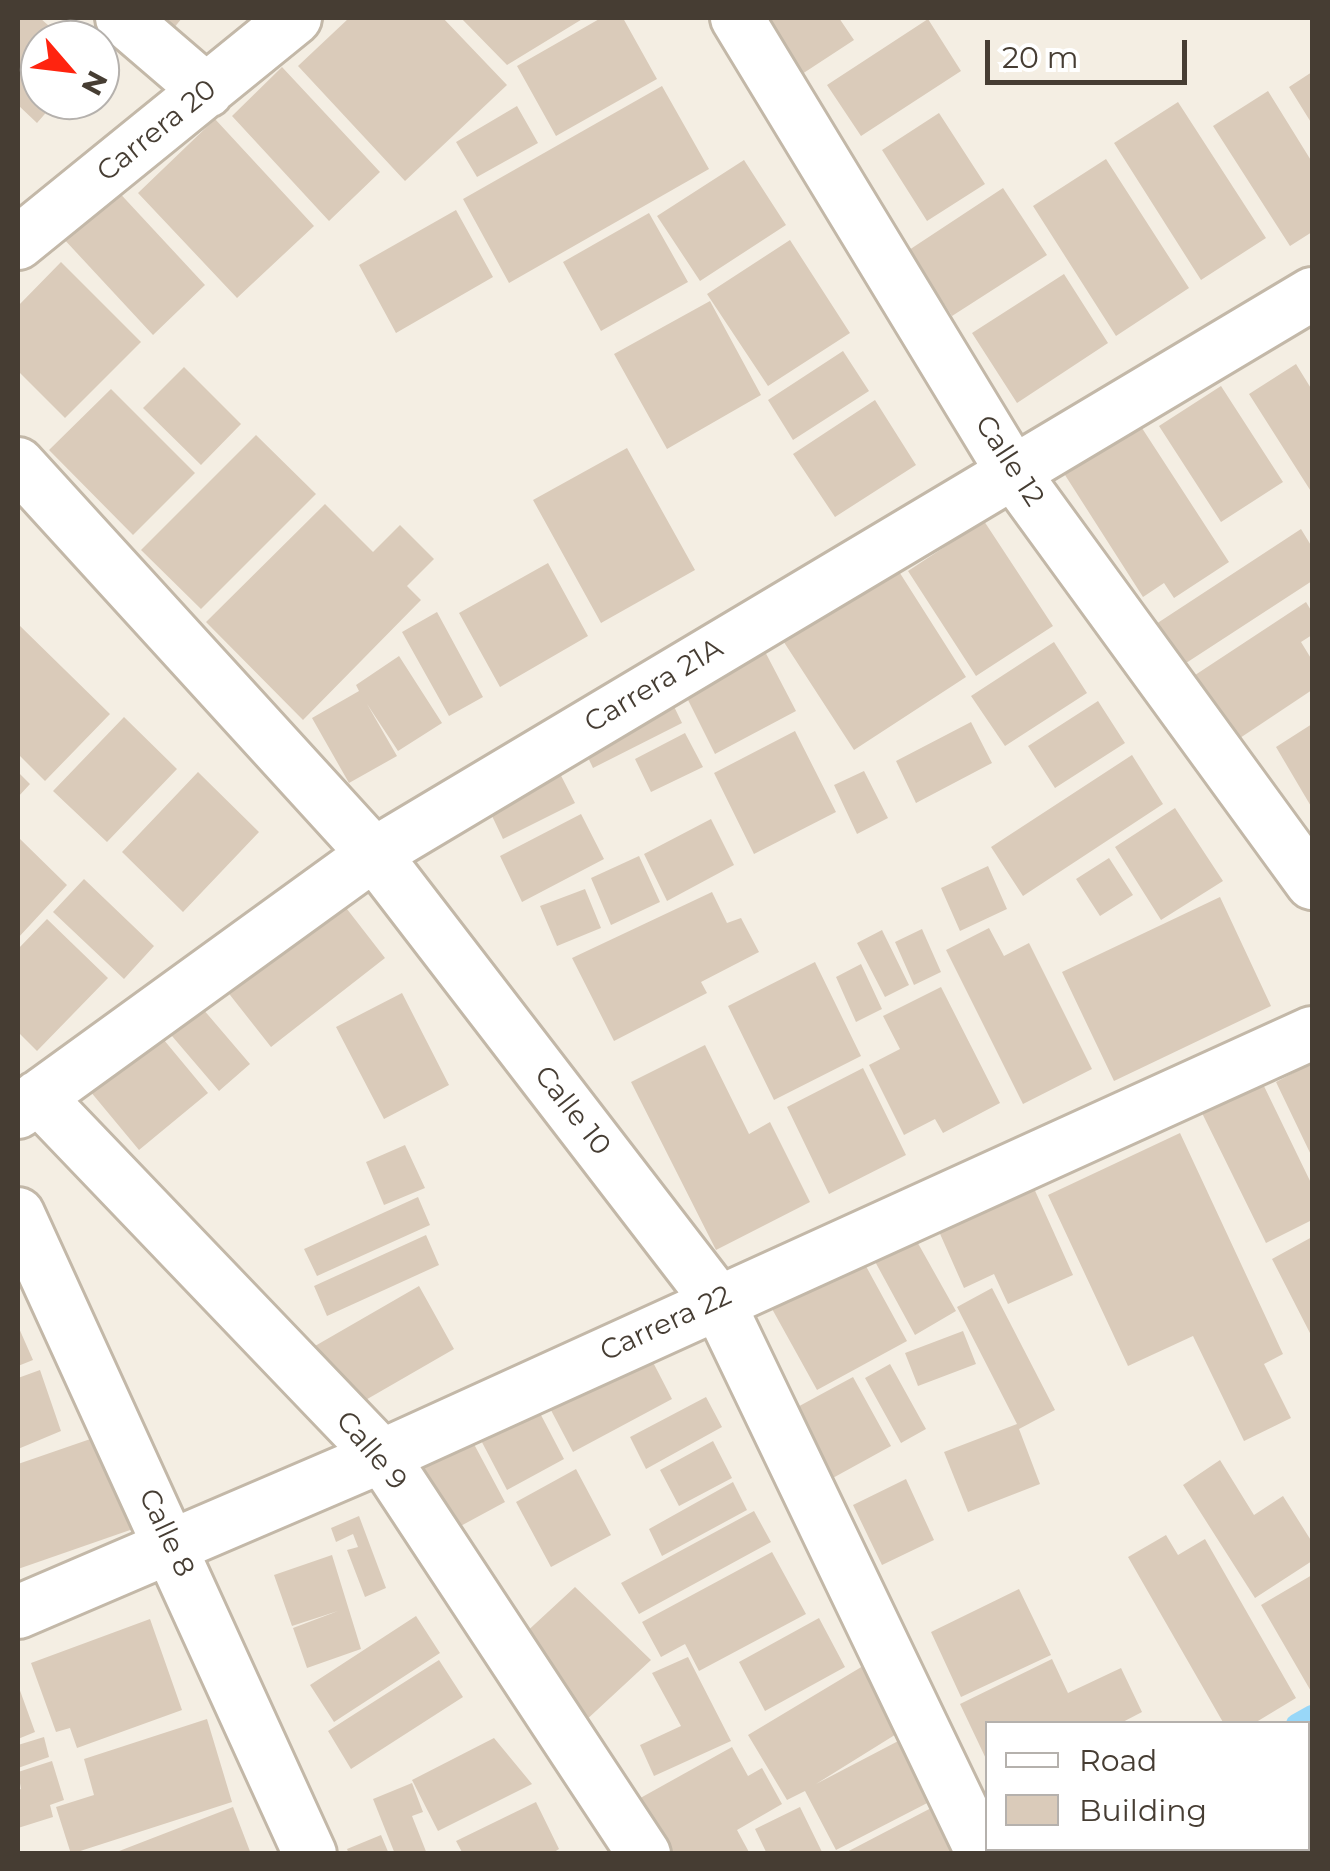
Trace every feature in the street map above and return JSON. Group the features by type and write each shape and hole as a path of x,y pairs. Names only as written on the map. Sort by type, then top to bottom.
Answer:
{"street":[{"path":"122,18 207,92"},
{"name":"Carrera 20","path":"18,243 295,18"},
{"name":"Calle 12","path":"738,18 1012,471 1312,884"},
{"name":"Carrera 21A","path":"28,1105 374,854 1312,294"},
{"name":"Calle 10","path":"18,464 374,854 717,1300 984,1854"},
{"name":"Carrera 22","path":"18,1612 382,1456 717,1300 1312,1033"},
{"name":"Calle 9","path":"28,1105 382,1456 644,1854"},
{"name":"Calle 8","path":"18,1214 310,1854"}],"building":[{"path":"18,18 40,18 42,20 20,20 18,105"},
{"path":"139,18 182,18 165,39"},
{"path":"349,18 443,18 507,85 405,181 298,66"},
{"path":"461,18 584,18 507,65"},
{"path":"601,18 623,18 657,79 556,136 517,66"},
{"path":"762,18 839,18 854,40 799,76"},
{"path":"928,19 961,71 861,136 827,85"},
{"path":"282,67 380,172 329,221 232,116"},
{"path":"1312,72 1312,124 1289,87"},
{"path":"662,86 709,169 509,283 463,199"},
{"path":"1268,91 1312,162 1312,232 1290,246 1213,126"},
{"path":"1178,102 1266,238 1201,280 1114,143"},
{"path":"517,106 538,143 477,177 456,142"},
{"path":"939,113 985,184 927,221 882,150"},
{"path":"215,119 314,226 237,298 138,193"},
{"path":"1106,159 1189,288 1116,336 1033,206"},
{"path":"744,160 786,225 700,281 657,216"},
{"path":"114,187 205,285 153,335 62,237"},
{"path":"1003,188 1047,255 952,316 909,250"},
{"path":"456,210 493,277 396,333 359,265"},
{"path":"649,213 688,282 601,331 563,262"},
{"path":"790,240 850,333 768,386 707,294"},
{"path":"61,262 141,342 65,418 18,371 18,306"},
{"path":"1064,274 1108,343 1017,403 972,333"},
{"path":"710,301 761,395 667,449 614,354"},
{"path":"843,351 869,391 793,440 768,400"},
{"path":"1296,364 1312,390 1312,493 1249,394"},
{"path":"184,367 241,424 201,465 143,408"},
{"path":"1221,386 1283,482 1221,522 1159,426"},
{"path":"111,389 195,473 133,535 49,450"},
{"path":"875,400 916,465 835,517 793,454"},
{"path":"1140,425 1229,562 1174,598 1164,583 1143,597 1065,475"},
{"path":"256,435 316,494 201,609 141,550"},
{"path":"627,448 695,570 601,623 533,500"},
{"path":"325,504 373,552 400,525 434,559 407,586 421,600 303,720 206,622"},
{"path":"984,521 1053,626 976,676 908,571"},
{"path":"1301,529 1312,547 1312,581 1183,665 1156,624"},
{"path":"891,559 966,677 854,750 778,633"},
{"path":"548,563 588,636 500,687 459,613"},
{"path":"1306,602 1312,612 1312,635 1301,642 1312,660 1312,690 1225,748 1183,683"},
{"path":"437,612 483,697 449,716 402,632"},
{"path":"18,624 110,714 45,781 18,754"},
{"path":"760,642 796,711 715,754 680,684"},
{"path":"1054,642 1087,693 1005,746 971,696"},
{"path":"399,656 442,723 398,751 367,704 397,756 349,783 312,718 359,691 356,685"},
{"path":"667,692 682,723 593,768 578,737"},
{"path":"1098,701 1125,743 1055,788 1028,746"},
{"path":"124,717 177,769 107,842 53,791"},
{"path":"971,722 992,763 916,803 896,761"},
{"path":"1312,724 1312,808 1276,747"},
{"path":"795,731 836,812 754,854 714,773"},
{"path":"685,733 703,767 651,792 635,759"},
{"path":"1132,755 1163,804 1023,896 991,847"},
{"path":"553,760 575,803 503,839 482,795"},
{"path":"864,771 888,818 857,834 834,785"},
{"path":"18,772 30,784 18,797"},
{"path":"198,772 259,832 183,912 122,852"},
{"path":"1175,808 1223,881 1161,920 1115,847"},
{"path":"581,814 604,859 522,902 500,856"},
{"path":"711,819 734,865 667,901 644,854"},
{"path":"18,837 67,885 18,938"},
{"path":"639,856 660,902 611,925 591,878"},
{"path":"1109,858 1133,895 1100,916 1076,879"},
{"path":"988,866 1007,909 960,931 941,888"},
{"path":"84,879 154,946 124,979 53,912"},
{"path":"585,889 601,928 557,946 540,906"},
{"path":"333,891 385,958 271,1047 219,981"},
{"path":"712,892 727,923 741,918 759,952 701,982 707,993 614,1041 572,958"},
{"path":"1220,897 1271,1006 1114,1081 1062,972"},
{"path":"47,919 108,978 37,1051 18,1032 18,949"},
{"path":"989,928 1004,956 1029,943 1092,1069 1023,1104 946,950"},
{"path":"922,929 941,972 914,985 895,942"},
{"path":"882,930 909,985 885,997 857,943"},
{"path":"815,962 861,1056 774,1100 728,1006"},
{"path":"861,964 882,1009 856,1022 836,977"},
{"path":"941,987 1000,1103 943,1133 935,1119 904,1135 869,1065 900,1049 883,1016"},
{"path":"402,993 449,1085 384,1119 336,1027"},
{"path":"197,1002 250,1064 219,1091 166,1029"},
{"path":"154,1028 208,1093 139,1150 85,1085"},
{"path":"705,1045 749,1134 770,1122 810,1202 716,1250 631,1082"},
{"path":"1312,1063 1312,1157 1276,1082"},
{"path":"863,1068 906,1155 829,1194 787,1107"},
{"path":"1262,1082 1312,1185 1312,1220 1266,1243 1202,1113"},
{"path":"1180,1133 1283,1354 1264,1364 1291,1418 1244,1441 1193,1336 1128,1366 1048,1195"},
{"path":"405,1145 425,1188 384,1205 366,1162"},
{"path":"1032,1184 1073,1275 1008,1304 994,1274 964,1288 937,1227"},
{"path":"418,1197 430,1225 317,1276 304,1249"},
{"path":"906,1222 956,1311 915,1335 866,1245"},
{"path":"426,1235 439,1265 327,1316 314,1286"},
{"path":"1312,1237 1312,1337 1272,1259"},
{"path":"856,1248 907,1341 817,1390 766,1298"},
{"path":"419,1286 454,1349 350,1409 315,1346"},
{"path":"992,1288 1055,1410 1019,1429 1040,1484 968,1512 944,1452 1017,1424 957,1307"},
{"path":"18,1326 33,1360 18,1366"},
{"path":"963,1331 976,1364 918,1386 905,1353"},
{"path":"642,1341 672,1399 573,1452 543,1395"},
{"path":"890,1364 926,1429 901,1443 865,1378"},
{"path":"40,1370 61,1431 18,1449 18,1378"},
{"path":"853,1377 891,1446 831,1479 792,1410"},
{"path":"531,1396 564,1459 507,1490 474,1427"},
{"path":"706,1397 722,1427 646,1469 630,1437"},
{"path":"468,1433 505,1502 444,1535 406,1466"},
{"path":"102,1435 133,1529 18,1569 18,1464"},
{"path":"713,1441 732,1478 679,1506 660,1470"},
{"path":"1220,1460 1254,1515 1283,1496 1312,1542 1312,1561 1255,1598 1183,1485"},
{"path":"576,1469 611,1535 551,1567 516,1502"},
{"path":"906,1479 934,1540 882,1565 853,1505"},
{"path":"733,1482 747,1510 662,1556 649,1529"},
{"path":"754,1511 771,1542 639,1614 621,1583"},
{"path":"359,1516 386,1588 365,1597 347,1550 358,1547 353,1534 336,1542 331,1528"},
{"path":"1166,1535 1178,1555 1205,1539 1296,1698 1258,1721 1222,1721 1128,1557"},
{"path":"772,1552 806,1614 699,1671 685,1644 661,1657 642,1622"},
{"path":"332,1555 361,1649 307,1668 293,1628 338,1611 292,1626 274,1575"},
{"path":"1312,1575 1312,1693 1261,1605"},
{"path":"575,1587 651,1660 583,1723 522,1636"},
{"path":"1019,1589 1051,1655 961,1697 931,1632"},
{"path":"416,1616 440,1653 334,1722 310,1685"},
{"path":"819,1618 845,1667 765,1711 739,1662"},
{"path":"150,1619 182,1710 77,1748 70,1728 56,1732 31,1663"},
{"path":"688,1657 731,1741 654,1776 640,1745 681,1726 652,1673"},
{"path":"1052,1659 1068,1693 1121,1668 1142,1712 1125,1721 985,1721 985,1757 960,1704"},
{"path":"439,1660 463,1697 351,1769 328,1731"},
{"path":"868,1663 906,1728 816,1784 904,1738 935,1799 836,1850 805,1791 787,1800 748,1735"},
{"path":"18,1685 35,1732 18,1739"},
{"path":"207,1719 232,1802 71,1854 56,1807 94,1795 84,1759"},
{"path":"44,1737 49,1757 18,1768 18,1745"},
{"path":"494,1738 532,1784 438,1831 412,1780"},
{"path":"732,1747 748,1776 762,1768 782,1804 737,1830 750,1854 664,1854 635,1801"},
{"path":"52,1761 64,1800 50,1805 53,1817 18,1828 18,1772"},
{"path":"412,1783 423,1812 412,1816 427,1854 395,1854 373,1799"},
{"path":"1310,1789 1312,1854 1272,1854 1270,1851 1310,1851"},
{"path":"536,1802 559,1849 551,1854 463,1854 456,1841"},
{"path":"935,1806 959,1854 843,1854"},
{"path":"233,1807 251,1854 114,1854 114,1853"},
{"path":"800,1807 823,1854 767,1854 755,1829"},
{"path":"381,1835 389,1854 349,1854 347,1849"},
{"path":"1256,1851 1258,1854 1189,1854"}],"waterway":[{"path":"1301,1721 1312,1715"},
{"path":"1061,1854 1066,1851"}]}
